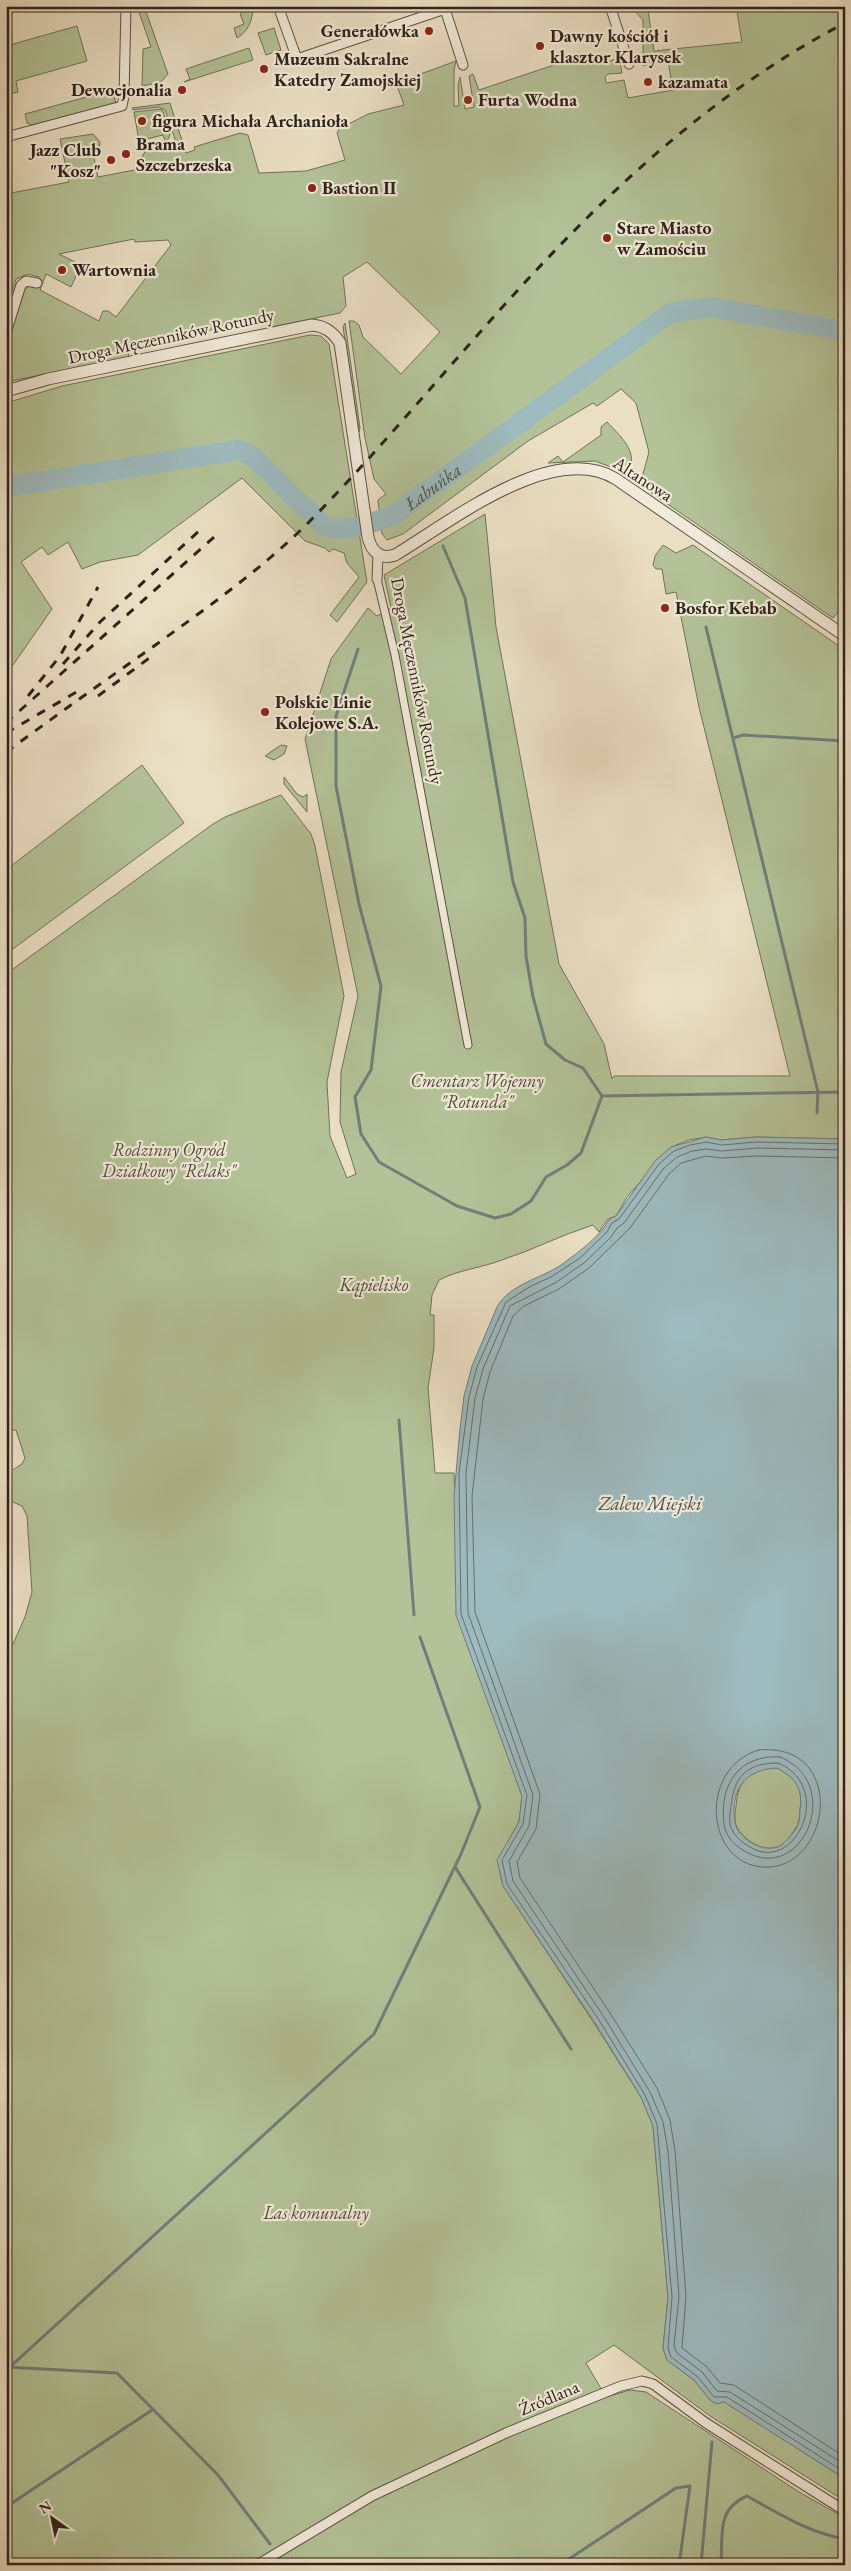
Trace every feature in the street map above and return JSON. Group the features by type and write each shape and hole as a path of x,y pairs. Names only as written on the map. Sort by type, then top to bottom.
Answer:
{"street":[{"path":"6,137 118,108 123,103 126,6"},
{"path":"278,6 297,59 447,7 463,65"},
{"path":"610,6 629,64"},
{"path":"6,333 21,285 26,281 37,283"},
{"name":"Droga Męczenników Rotundy","path":"6,391 55,378 312,325 322,327 332,333 340,343 368,536 370,545 378,555 377,579 395,654 468,1045"},
{"name":"Altanowa","path":"378,555 387,557 395,555 521,480 553,472 596,470 616,479 845,636"},
{"name":"Źródlana","path":"257,2565 372,2496 506,2433 621,2386 642,2381 653,2384 706,2423 845,2511"}],"green space":[{"path":"137,6 144,6 168,74 161,82 142,86 143,49 151,47"},
{"path":"249,6 253,6 251,20 245,32 237,38 234,28 244,24 240,14"},
{"path":"639,6 666,6 648,10 654,51 742,42 736,6 845,6 845,625 841,623 844,616 838,612 833,618 640,485 649,452 636,403 621,389 597,406 593,403 528,441 403,534 387,540 382,534 378,500 386,494 374,479 365,438 349,321 354,321 359,325 363,337 401,374 440,332 367,262 343,277 346,306 340,313 271,327 269,318 127,347 129,357 6,382 6,348 24,290 29,286 35,288 39,277 28,274 16,279 6,311 6,194 69,182 60,139 93,134 100,142 99,150 94,158 98,177 145,168 142,157 146,150 167,145 168,151 170,151 169,145 176,142 165,110 159,107 133,110 132,108 170,103 186,153 195,150 194,147 240,133 248,135 259,173 306,171 345,160 337,133 339,129 368,114 404,105 396,83 456,61 454,70 454,106 459,106 458,85 460,77 465,109 474,107 469,76 473,74 479,90 587,54 590,63 600,64 619,58 622,73 608,74 605,77 606,83 624,80 628,98 673,90 668,61 643,66 643,20 632,8","holes":["134,239 135,242 168,240 171,245 116,317 108,311 103,311 99,321 40,290 46,274 71,287 81,265 59,254"]},
{"path":"77,26 87,61 16,81 18,92 6,95 6,46"},
{"path":"274,28 281,50 266,55 258,33"},
{"path":"249,48 253,60 184,82 190,79 186,69"},
{"path":"112,90 116,103 33,125 27,123 25,114"},
{"path":"161,109 170,135 166,143 163,135 139,141 134,112"},
{"path":"345,323 360,428 359,432 343,327"},
{"path":"310,335 321,336 329,344 367,582 337,622 330,615 359,577 347,563 344,553 333,549 329,552 325,548 305,541 242,478 138,555 100,562 82,569 68,542 48,555 42,547 21,562 52,609 6,675 6,403 62,386"},
{"path":"607,422 627,445 630,452 631,466 627,473 595,461 548,463 558,456 563,462 601,435 601,427"},
{"path":"485,514 496,627 559,964 604,1044 612,1079 614,1076 790,1076 699,707 676,592 666,594 662,569 656,569 653,565 655,556 663,545 676,553 693,545 845,650 845,1139 756,1137 721,1140 706,1137 689,1140 671,1147 627,1197 616,1216 608,1219 599,1232 593,1225 494,1263 439,1280 432,1295 430,1315 434,1315 434,1348 428,1388 435,1473 454,1473 456,1534 514,1773 522,1796 519,1822 508,1841 500,1874 503,1886 641,2097 653,2126 668,2297 663,2348 667,2360 694,2380 711,2401 724,2401 839,2475 845,2472 845,2499 835,2495 710,2416 614,2345 586,2363 606,2397 630,2390 646,2392 799,2492 845,2518 845,2565 6,2565 6,1660 25,1617 32,1592 27,1516 22,1506 6,1499 6,1474 22,1464 25,1458 16,1430 6,1431 6,1402 9,1400 6,1391 6,974 213,824 225,817 281,795 311,834 315,846 344,996 327,1082 330,1136 347,1178 356,1174 340,1122 341,1072 358,996 305,739 331,659 368,608 377,616 391,608 384,575"},
{"path":"281,745 287,746 284,754 274,760 265,756"},
{"path":"142,765 184,823 6,954 6,870"},
{"path":"284,777 297,794 303,797 307,794 307,812 284,784"},
{"path":"777,1768 790,1776 798,1784 801,1795 800,1815 796,1827 787,1841 780,1846 767,1848 755,1844 739,1831 736,1825 735,1811 739,1788 747,1777 759,1770"}],"water":[{"name":"Zalew Miejski","path":"706,1137 721,1140 756,1137 845,1139 845,2472 839,2475 724,2402 717,2404 711,2401 694,2380 667,2360 663,2348 668,2297 653,2126 641,2097 595,2023 503,1886 497,1860 519,1822 522,1796 456,1615 454,1495 464,1396 472,1366 497,1307 517,1287 561,1265 593,1239 609,1220 616,1216 655,1161 671,1147","holes":["777,1768 793,1780 799,1790 801,1803 798,1825 791,1836 780,1846 774,1848 759,1846 746,1839 737,1828 734,1811 738,1791 742,1783 756,1772"]}],"waterway":[{"name":"Łabuńka","path":"6,487 238,450 251,455 324,526 342,529 350,528 392,516 670,313 709,307 845,331"},
{"path":"358,649 336,716 336,786 359,904 381,986 371,1070 355,1097 361,1134 379,1162 457,1206 495,1218 511,1214 531,1201 546,1177 567,1165 581,1153 602,1096 583,1068 565,1060 546,1044 533,997 526,956 525,918 513,882 465,598 443,546"},
{"path":"706,627 818,1092 817,1113"},
{"path":"733,738 743,735 845,741"},
{"path":"602,1096 845,1092"},
{"path":"399,1420 414,1615"},
{"path":"10,2367 374,2034 461,1854 480,1807 420,1637"},
{"path":"455,1867 571,2049"},
{"path":"6,2367 117,2373 218,2475 270,2544"},
{"path":"6,2507 152,2410"},
{"path":"701,2565 712,2442"},
{"path":"560,2565 676,2488 690,2486 679,2565"},
{"path":"721,2565 723,2524 726,2516 730,2508 747,2496 806,2527 845,2539"}],"railway":[{"path":"6,752 211,605 272,556 333,497 529,278 611,195 699,118 745,84 794,52 845,23"},
{"path":"63,664 100,622 200,530"},
{"path":"6,723 214,537"},
{"path":"28,696 60,656 98,587"},
{"path":"98,696 152,656"},
{"path":"6,733 80,690"},
{"path":"6,782 12,775"}],"place":[{"name":"Generałówka","path":"429,31"},
{"name":"Dawny kościół i klasztor Klarysek","path":"540,46"},
{"name":"Muzeum Sakralne Katedry Zamojskiej","path":"264,69"},
{"name":"kazamata","path":"648,82"},
{"name":"Dewocjonalia","path":"182,90"},
{"name":"Furta Wodna","path":"468,100"},
{"name":"figura Michała Archanioła","path":"142,121"},
{"name":"Brama Szczebrzeska","path":"126,154"},
{"name":"Jazz Club \"Kosz\"","path":"111,160"},
{"name":"Bastion II","path":"312,188"},
{"name":"Stare Miasto w Zamościu","path":"607,238"},
{"name":"Wartownia","path":"62,270"},
{"name":"Bosfor Kebab","path":"665,608"},
{"name":"Polskie Linie Kolejowe S.A.","path":"265,712"}],"park label":[{"name":"Cmentarz Wojenny \"Rotunda\"","path":"477,1091"},
{"name":"Rodzinny Ogród Działkowy \"Relaks\"","path":"169,1160"},
{"name":"Kąpielisko","path":"374,1285"},
{"name":"Las komunalny","path":"316,2213"}]}
